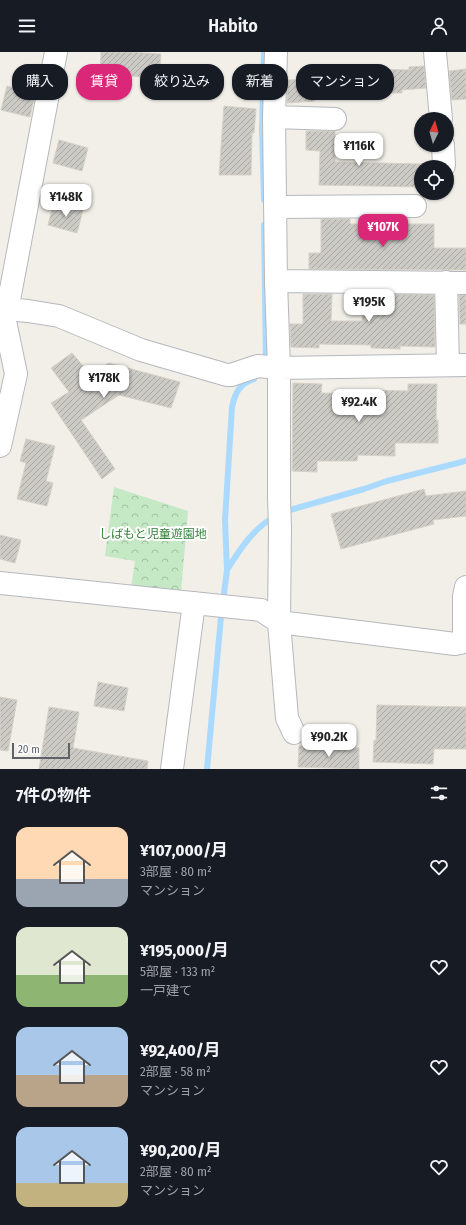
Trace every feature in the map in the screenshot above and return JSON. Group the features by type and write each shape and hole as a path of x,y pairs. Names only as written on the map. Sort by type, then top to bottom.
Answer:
{"street":[{"path":"0,444 16,374 4,317 56,52"},
{"path":"276,52 270,218 276,281 270,360 280,528 279,622 287,718 294,732"},
{"path":"435,52 440,112"},
{"path":"274,117 335,119"},
{"path":"270,218 415,206"},
{"path":"4,317 28,311 59,316 141,350 227,375 258,366 270,360 457,365 456,282 276,281"},
{"path":"0,583 261,610 279,622 455,644 460,643 464,639 464,596 466,587"},
{"path":"172,769 199,604"}],"green space":[{"name":"しばもと児童遊園地","path":"114,487 188,511 181,592 131,588 135,561 105,556"}],"building":[{"path":"101,52 161,54 160,64 140,64 140,77 132,76 132,64 100,64"},
{"path":"424,66 426,88 402,90 402,93 394,93 394,70 409,70 409,67"},
{"path":"466,69 466,99 452,100 449,71"},
{"path":"288,80 296,80 296,100 315,101 287,103"},
{"path":"7,86 12,87 12,100 34,100 30,117 1,110"},
{"path":"224,106 256,109 254,133 252,133 251,175 219,175"},
{"path":"306,131 335,131 335,162 414,164 414,187 319,185 320,151 306,150"},
{"path":"59,140 88,148 82,171 53,163"},
{"path":"54,202 83,210 77,233 48,225"},
{"path":"321,219 350,219 350,224 434,224 434,248 466,248 466,270 309,269 309,253 321,253"},
{"path":"303,294 332,294 331,321 362,321 363,294 434,295 435,347 400,346 400,349 371,348 371,345 319,344 319,348 291,347 290,324 303,324"},
{"path":"459,295 466,295 466,324 460,324"},
{"path":"72,353 91,375 109,363 180,382 171,408 119,395 81,420 115,469 102,479 51,403 69,392 51,368"},
{"path":"293,383 322,384 321,393 364,394 364,390 408,391 408,384 437,384 436,420 438,420 438,443 395,443 395,456 358,455 357,461 317,461 317,472 292,471"},
{"path":"26,439 55,446 46,481 53,483 47,506 17,499 26,463 20,461"},
{"path":"424,489 426,496 466,491 466,516 433,520 434,524 341,549 331,514"},
{"path":"0,535 21,540 15,563 0,559"},
{"path":"98,682 128,688 124,711 94,706"},
{"path":"0,697 17,700 8,751 0,750"},
{"path":"377,705 466,707 466,749 434,749 433,764 373,762 374,740 376,741"},
{"path":"49,707 79,712 73,748 148,761 147,769 39,769"},
{"path":"299,746 359,748 359,769 298,767"}],"waterway":[{"path":"264,52 262,131 264,200"},
{"path":"264,225 266,362"},
{"path":"207,769 221,617 227,570 225,520 232,407 239,389 245,383 254,379"},
{"path":"283,512 387,481 466,461"},
{"path":"227,570 242,547 254,533 275,516"}]}
